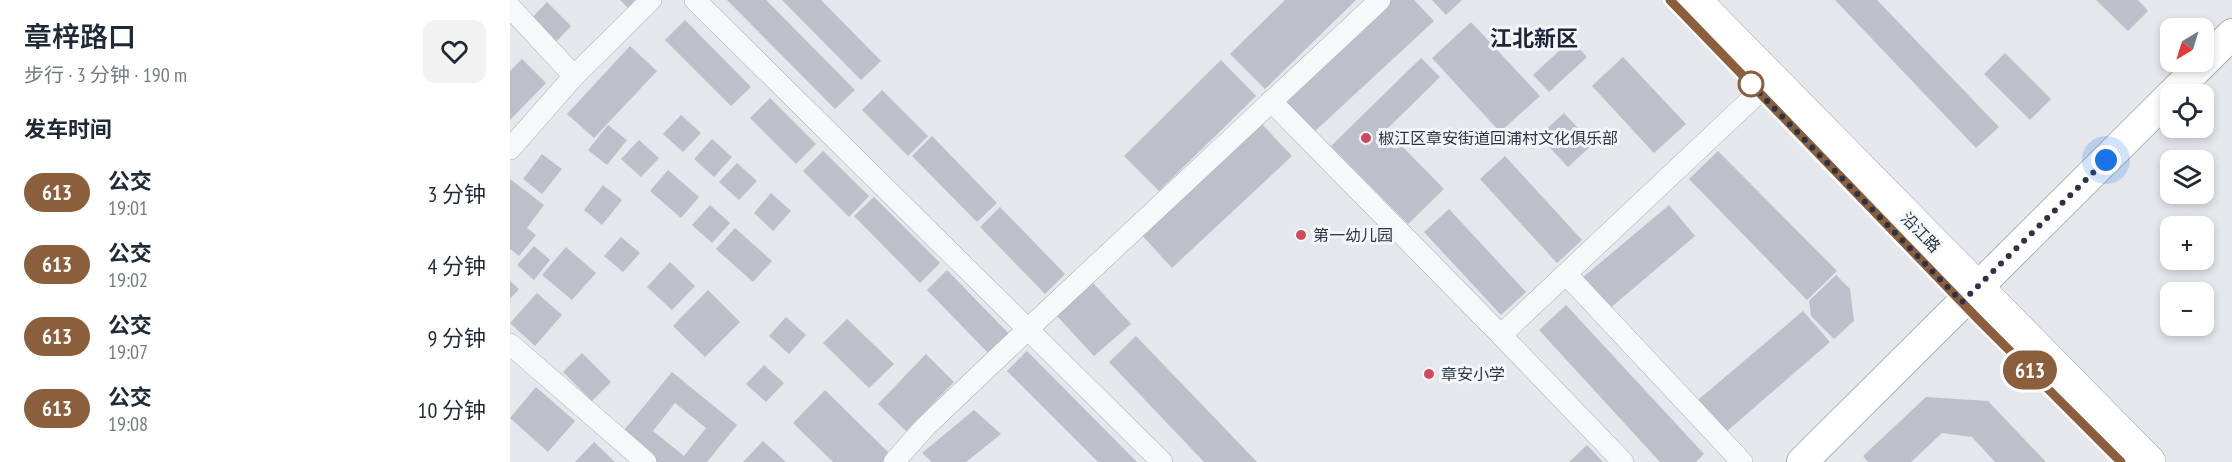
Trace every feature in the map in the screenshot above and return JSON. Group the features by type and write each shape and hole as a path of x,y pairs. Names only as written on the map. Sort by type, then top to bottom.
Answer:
{"main road":[{"name":"沿江路","path":"1670,0 1759,93 1970,296 2149,462"},
{"name":"沿江路","path":"1694,0 2121,462"}],"street":[{"path":"510,148 574,75 651,0"},
{"path":"695,0 1162,462"},
{"path":"894,462 926,427 1028,329 1380,0"},
{"path":"510,7 574,75"},
{"path":"2182,84 2232,34"},
{"path":"1502,335 1759,93"},
{"path":"1270,101 1502,335 1623,462"},
{"path":"1802,462 2160,106"},
{"path":"1566,274 1742,462"},
{"path":"510,344 646,462"}],"building":[{"path":"620,0 635,0 628,8"},
{"path":"727,0 766,0 855,90 835,109"},
{"path":"782,0 821,0 881,61 861,80"},
{"path":"1285,0 1356,0 1265,89 1230,54"},
{"path":"1385,0 1414,0 1434,21 1314,132 1281,96"},
{"path":"1432,0 1462,0 1446,15"},
{"path":"1835,0 1877,0 1999,127 1976,148"},
{"path":"2096,0 2138,0 2148,11 2128,31"},
{"path":"547,2 571,26 553,45 529,21"},
{"path":"685,20 751,87 731,106 665,40"},
{"path":"1471,22 1540,96 1500,132 1432,58"},
{"path":"1571,40 1587,57 1549,92 1533,75"},
{"path":"630,46 657,71 594,138 567,114"},
{"path":"2005,53 2051,99 2030,120 1984,74"},
{"path":"1623,57 1686,124 1654,153 1592,86"},
{"name":"椒江区章安街道回浦村文化俱乐部","path":"1421,58 1440,77 1386,130 1444,189 1408,224 1331,146"},
{"path":"522,59 546,83 510,120 510,71"},
{"path":"1221,60 1256,96 1159,191 1124,156"},
{"path":"882,90 928,136 908,156 862,110"},
{"path":"770,98 816,144 796,164 750,118"},
{"path":"1564,113 1593,144 1568,167 1539,136"},
{"path":"681,115 701,133 683,152 663,134"},
{"path":"1259,121 1292,156 1172,268 1139,232"},
{"path":"608,125 627,140 607,165 588,150"},
{"path":"932,136 997,203 977,222 912,156"},
{"path":"712,139 732,157 714,177 694,159"},
{"path":"639,140 659,158 641,177 621,159"},
{"path":"823,151 869,196 849,217 803,171"},
{"path":"1718,151 1837,271 1807,300 1689,179"},
{"path":"542,154 562,169 542,194 523,179"},
{"path":"1505,156 1582,240 1557,263 1480,179"},
{"path":"737,163 757,181 739,200 719,182"},
{"path":"668,170 699,197 681,218 650,191"},
{"path":"510,179 544,205 527,228 536,235 519,256 510,249"},
{"path":"603,185 622,200 602,225 584,210"},
{"path":"771,193 791,211 773,231 754,213"},
{"path":"874,197 940,263 920,283 854,216"},
{"path":"710,205 730,223 712,243 692,225"},
{"path":"1669,205 1695,236 1608,310 1581,279"},
{"path":"1000,207 1065,274 1045,294 980,227"},
{"path":"1449,209 1526,292 1501,315 1424,232"},
{"path":"735,228 772,261 753,282 716,249"},
{"path":"621,237 640,253 623,272 604,256"},
{"path":"534,246 550,260 534,280 517,265"},
{"path":"566,247 596,273 572,300 542,275"},
{"path":"670,262 695,286 672,310 647,287"},
{"path":"947,270 1012,337 992,357 927,290"},
{"path":"1836,275 1850,289 1854,321 1834,339 1811,316 1809,301"},
{"path":"510,281 519,289 510,299"},
{"path":"1093,283 1131,324 1094,356 1057,316"},
{"path":"708,290 740,322 705,357 673,326"},
{"path":"537,293 562,315 535,346 510,323"},
{"path":"1566,305 1704,454 1696,462 1660,462 1539,330"},
{"path":"1803,311 1830,342 1726,432 1698,400"},
{"path":"786,317 806,335 789,354 769,336"},
{"path":"847,319 894,364 869,388 823,343"},
{"path":"1136,336 1257,462 1204,462 1109,362"},
{"path":"1027,351 1137,462 1098,462 1007,371"},
{"path":"582,353 611,382 592,401 563,372"},
{"path":"926,354 954,382 906,431 878,404"},
{"path":"764,365 784,383 766,402 746,384"},
{"path":"672,372 737,425 707,462 656,462 621,434","holes":["675,403 706,428 684,456 653,431"]},
{"path":"536,387 575,421 548,452 510,418"},
{"path":"825,390 891,455 884,462 833,462 793,423"},
{"path":"1926,397 1988,401 2046,462 1995,462 1972,437 1942,433 1911,462 1868,462 1863,456"},
{"path":"974,410 1001,434 966,462 932,462 922,453"},
{"path":"763,441 786,462 743,462"},
{"path":"594,442 615,462 575,462"},
{"path":"1587,445 1603,462 1569,462"}],"bus line":[{"name":"613","path":"1670,0 1978,319 2121,462"}],"place":[{"name":"椒江区章安街道回浦村文化俱乐部","path":"1366,138"},
{"name":"第一幼儿园","path":"1301,235"},
{"name":"章安小学","path":"1429,374"}],"district":[{"name":"江北新区","path":"1534,38"}],"route":[{"path":"1751,84 1744,77 1962,302 2106,160"}]}
